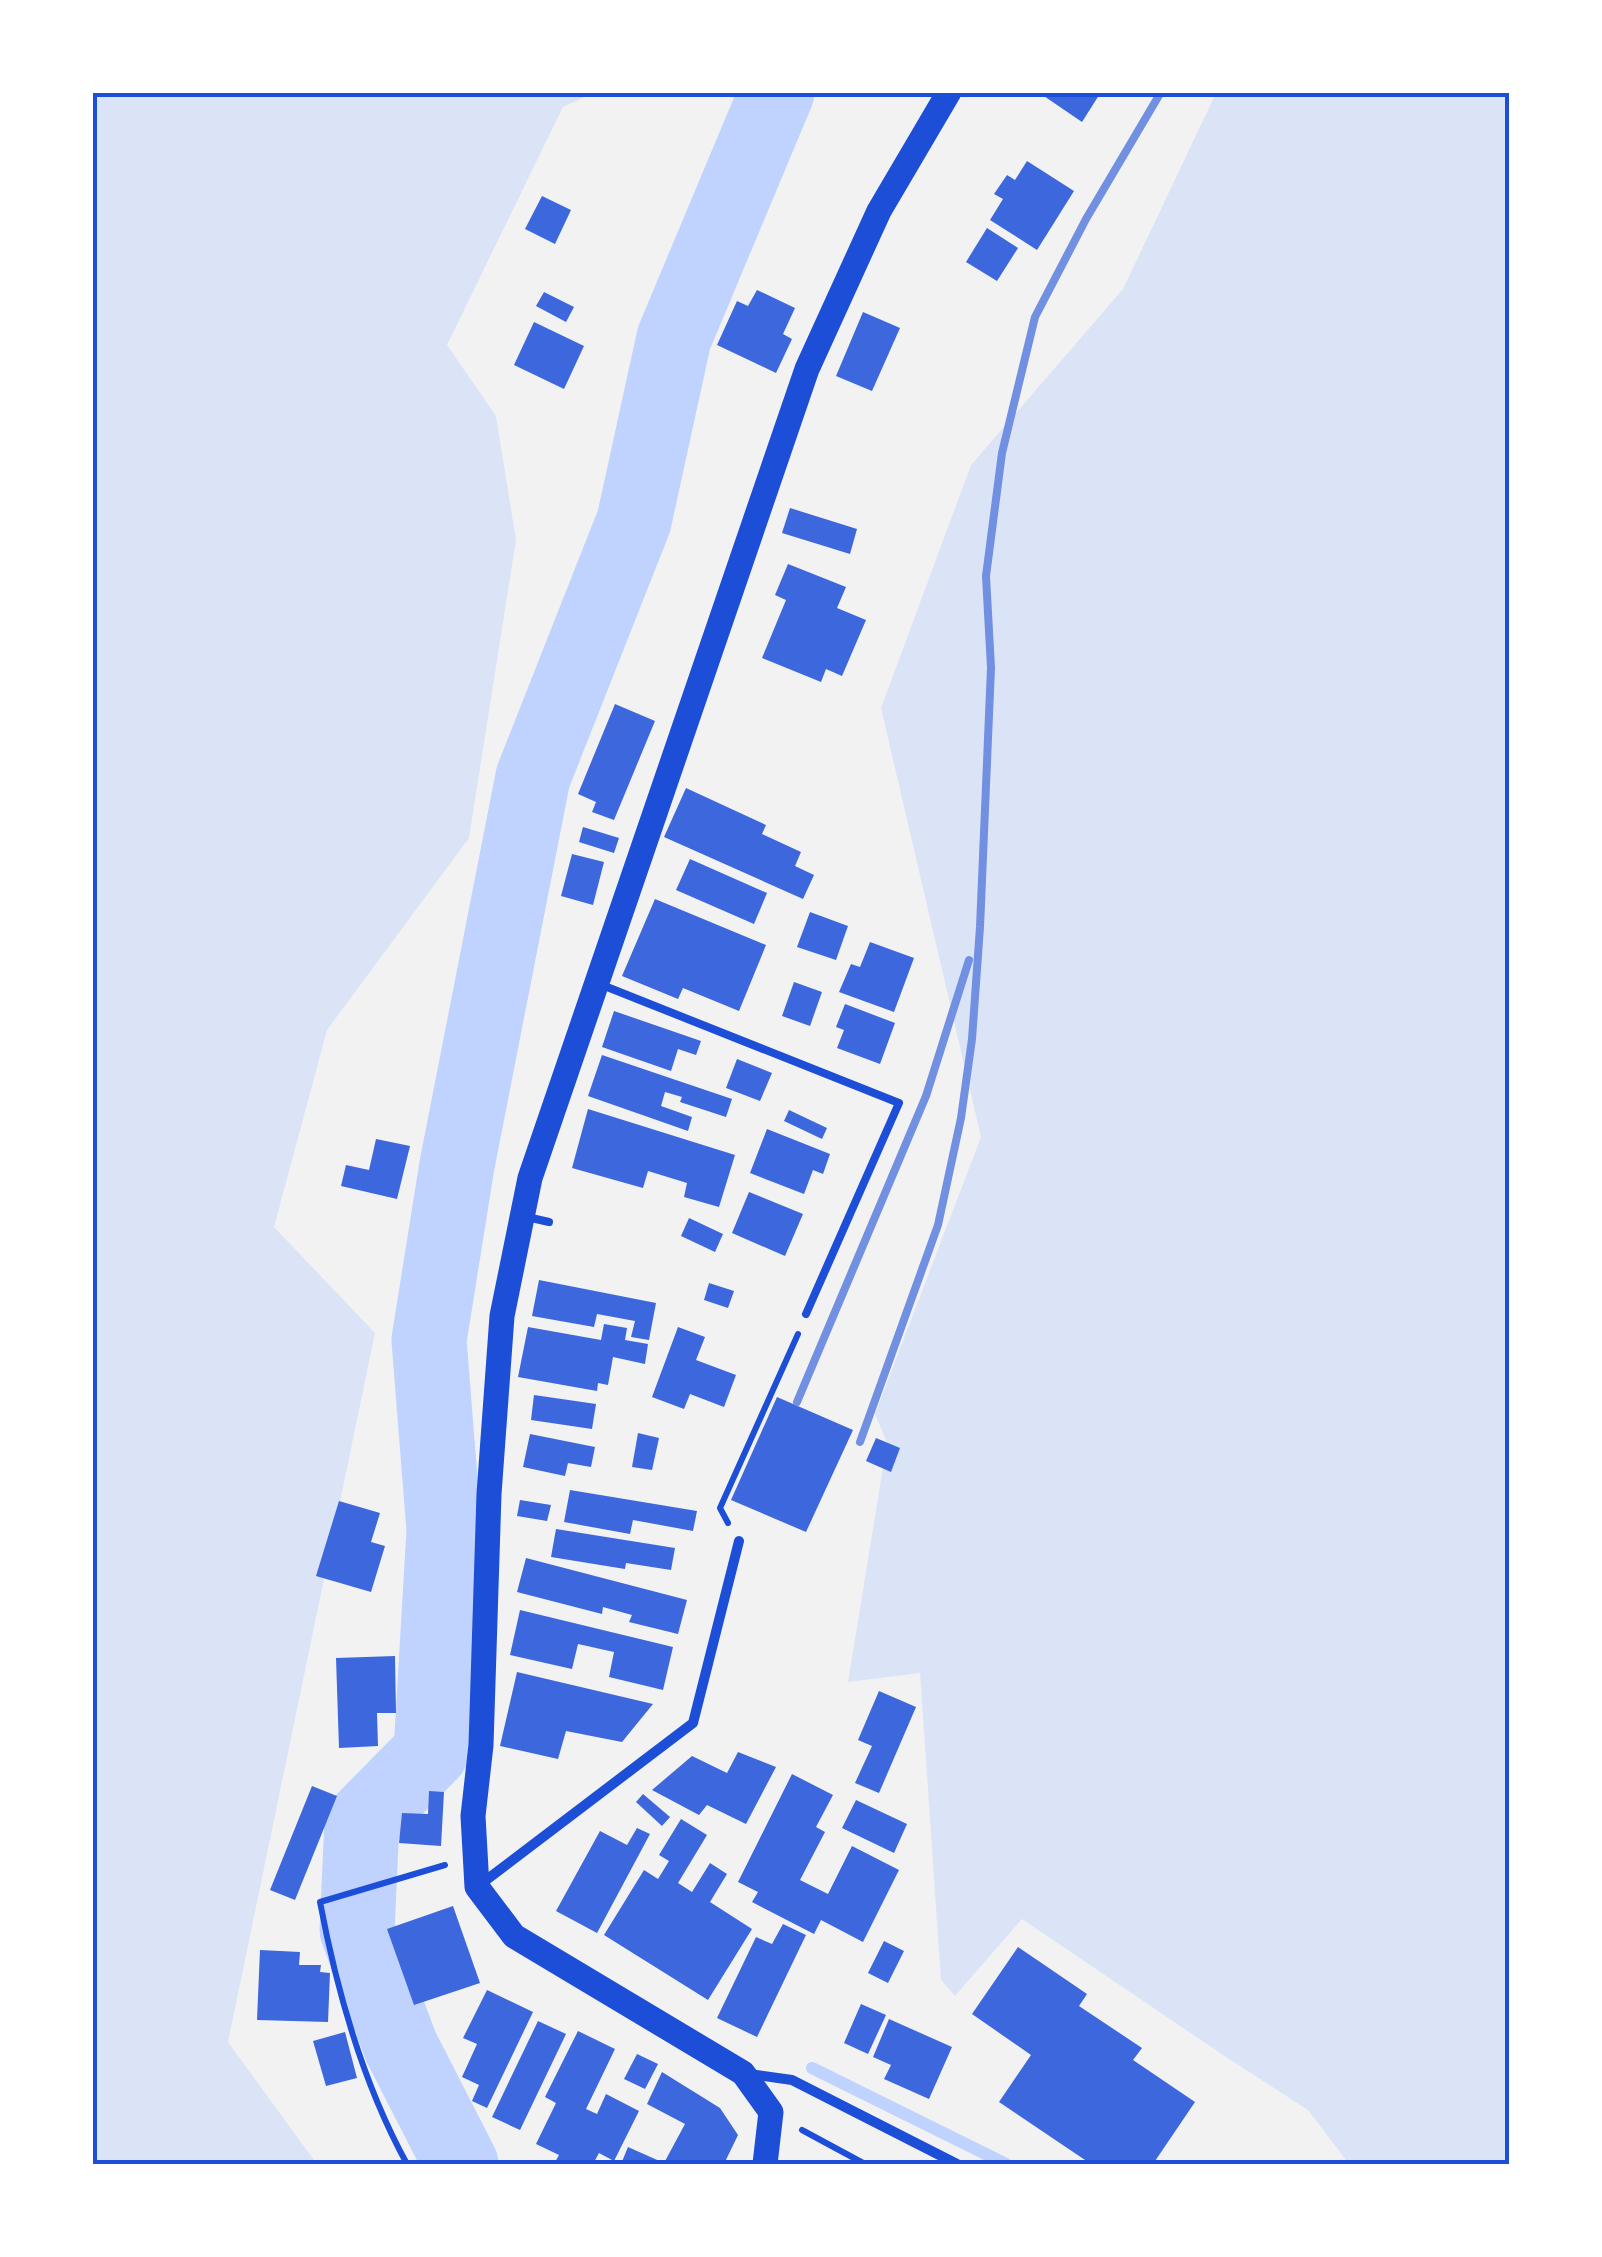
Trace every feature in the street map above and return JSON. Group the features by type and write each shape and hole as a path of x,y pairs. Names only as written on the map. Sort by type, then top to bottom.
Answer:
{"main road":[{"path":"765,2164 770,2112 743,2073 514,1936 477,1887 473,1816 481,1745 489,1494 502,1316 530,1178 807,369 879,211 949,92"}],"street":[{"path":"477,1887 693,1723 739,1541"},
{"path":"743,2073 792,2080 957,2164"}],"lane":[{"path":"597,982 899,1104 806,1314"},
{"path":"522,1216 549,1222"}],"path":[{"path":"739,1541 720,1508 806,1314"},
{"path":"407,2164 352,2030 320,1902 475,1857"},
{"path":"800,2129 865,2164"}],"shaded area":[{"path":"92,93 593,93 563,107 447,345 496,416 516,540 469,838 327,1030 274,1227 375,1333 228,2042 317,2164 93,2164"},
{"path":"1216,93 1509,93 1509,2164 1349,2164 1308,2110 1022,1919 955,1996 941,1980 920,1673 848,1682 887,1443 875,1414 981,1137 881,708 971,465 1123,289"}],"building":[{"path":"1038,92 1101,92 1082,122"},
{"path":"1027,161 1074,191 1037,250 990,220 1003,199 994,194 1007,175 1015,180"},
{"path":"542,196 571,210 555,244 525,229"},
{"path":"987,228 1018,248 997,281 966,262"},
{"path":"757,290 795,308 783,334 792,339 776,373 717,345 737,301 748,306"},
{"path":"544,292 574,307 566,322 536,306"},
{"path":"863,312 900,328 872,391 836,376"},
{"path":"534,322 584,346 564,389 514,365"},
{"path":"790,508 857,529 850,554 782,533"},
{"path":"788,564 846,587 837,608 866,620 842,676 826,669 821,682 762,658 786,600 775,595"},
{"path":"615,704 655,721 614,820 592,812 596,802 578,794"},
{"path":"686,788 766,825 762,834 801,852 795,866 814,875 803,899 664,837"},
{"path":"583,827 619,838 614,853 579,842"},
{"path":"572,854 604,862 593,905 561,896"},
{"path":"690,859 767,893 754,924 676,890"},
{"path":"655,899 766,945 739,1011 683,988 678,999 622,976"},
{"path":"810,912 848,926 836,960 797,947"},
{"path":"870,942 914,958 894,1012 839,992 851,964 860,967"},
{"path":"794,982 822,992 810,1026 782,1016"},
{"path":"845,1004 895,1023 880,1064 837,1048 844,1030 836,1027"},
{"path":"614,1011 701,1041 696,1055 678,1049 671,1071 602,1047"},
{"path":"602,1055 732,1099 726,1117 680,1102 682,1097 665,1092 661,1106 692,1117 688,1131 588,1096"},
{"path":"737,1059 772,1073 760,1101 726,1088"},
{"path":"588,1109 735,1155 719,1207 684,1197 687,1183 648,1171 643,1188 572,1168"},
{"path":"789,1110 827,1128 822,1139 784,1121"},
{"path":"767,1129 830,1154 823,1174 813,1170 804,1194 750,1173"},
{"path":"376,1139 410,1146 397,1199 341,1186 346,1165 369,1170"},
{"path":"749,1192 803,1214 785,1256 732,1233"},
{"path":"689,1218 723,1234 715,1252 681,1236"},
{"path":"539,1280 656,1303 649,1340 631,1337 635,1321 597,1314 594,1327 532,1316"},
{"path":"709,1283 734,1291 728,1308 704,1300"},
{"path":"604,1324 627,1328 625,1340 648,1344 645,1364 613,1357 608,1385 598,1383 597,1391 518,1377 528,1327 601,1340"},
{"path":"678,1327 705,1337 696,1360 736,1375 724,1407 690,1394 684,1409 652,1397"},
{"path":"534,1395 596,1404 592,1429 531,1420"},
{"path":"777,1397 853,1430 806,1532 731,1500"},
{"path":"638,1433 659,1438 652,1470 632,1467"},
{"path":"530,1434 595,1447 591,1467 568,1463 565,1476 523,1467"},
{"path":"876,1438 900,1448 891,1472 866,1461"},
{"path":"570,1490 697,1511 693,1531 633,1520 630,1534 564,1522"},
{"path":"520,1500 551,1505 547,1521 517,1516"},
{"path":"339,1501 380,1513 371,1542 385,1546 371,1592 316,1576"},
{"path":"556,1529 675,1548 671,1570 626,1563 625,1569 551,1557"},
{"path":"526,1558 687,1600 678,1634 629,1622 632,1615 603,1607 602,1614 517,1592"},
{"path":"520,1610 673,1647 663,1690 609,1677 614,1652 578,1644 572,1669 510,1655"},
{"path":"395,1656 396,1713 377,1713 378,1746 339,1748 336,1658"},
{"path":"517,1672 653,1704 622,1742 566,1731 558,1759 500,1746"},
{"path":"879,1691 916,1707 879,1793 855,1783 872,1746 858,1740"},
{"path":"738,1752 776,1767 746,1824 707,1805 699,1815 652,1790 692,1756 727,1773"},
{"path":"792,1774 833,1795 816,1827 825,1832 800,1880 828,1894 852,1846 899,1870 863,1942 821,1920 814,1934 752,1902 758,1892 738,1882"},
{"path":"312,1786 337,1796 295,1900 270,1890"},
{"path":"429,1791 444,1792 441,1846 399,1843 402,1813 428,1814"},
{"path":"643,1794 670,1817 662,1826 636,1802"},
{"path":"856,1800 907,1824 894,1853 842,1828"},
{"path":"681,1819 707,1835 678,1883 692,1892 710,1863 727,1874 710,1902 752,1929 708,2000 604,1935 644,1870 658,1879 669,1861 659,1855"},
{"path":"637,1828 650,1834 597,1933 556,1911 600,1831 627,1845"},
{"path":"453,1906 480,1983 414,2005 387,1929"},
{"path":"783,1924 806,1935 757,2037 717,2018 756,1937 772,1944"},
{"path":"884,1941 904,1951 888,1983 868,1973"},
{"path":"1018,1947 1087,1994 1079,2006 1142,2048 1133,2060 1195,2102 1153,2164 1091,2164 999,2102 1031,2055 972,2014"},
{"path":"260,1950 300,1952 299,1965 321,1965 320,1972 330,1973 328,2022 257,2020"},
{"path":"487,1990 533,2012 487,2108 472,2101 479,2085 462,2077 477,2044 463,2038"},
{"path":"861,2004 886,2015 868,2054 844,2043"},
{"path":"889,2019 952,2047 929,2099 884,2079 891,2065 873,2057"},
{"path":"538,2021 566,2034 520,2130 492,2117"},
{"path":"578,2031 615,2049 586,2109 597,2114 606,2094 639,2111 614,2161 599,2153 593,2164 554,2164 559,2155 536,2144 556,2103 545,2097"},
{"path":"345,2032 357,2078 326,2086 313,2041"},
{"path":"637,2054 658,2064 645,2089 624,2079"},
{"path":"662,2072 720,2108 738,2135 724,2164 621,2164 628,2147 664,2163 685,2124 647,2104"}],"waterway":[{"path":"461,2164 401,2047 357,1930 362,1822 431,1752 444,1530 429,1340 457,1165 533,777 634,521 674,338 777,92"},
{"path":"812,2068 1006,2164"}],"railway":[{"path":"860,1442 938,1225 961,1118 972,1039 980,927 991,668 986,576 1002,453 1035,317 1086,219 1161,92"},
{"path":"797,1402 926,1096 969,960"}]}
